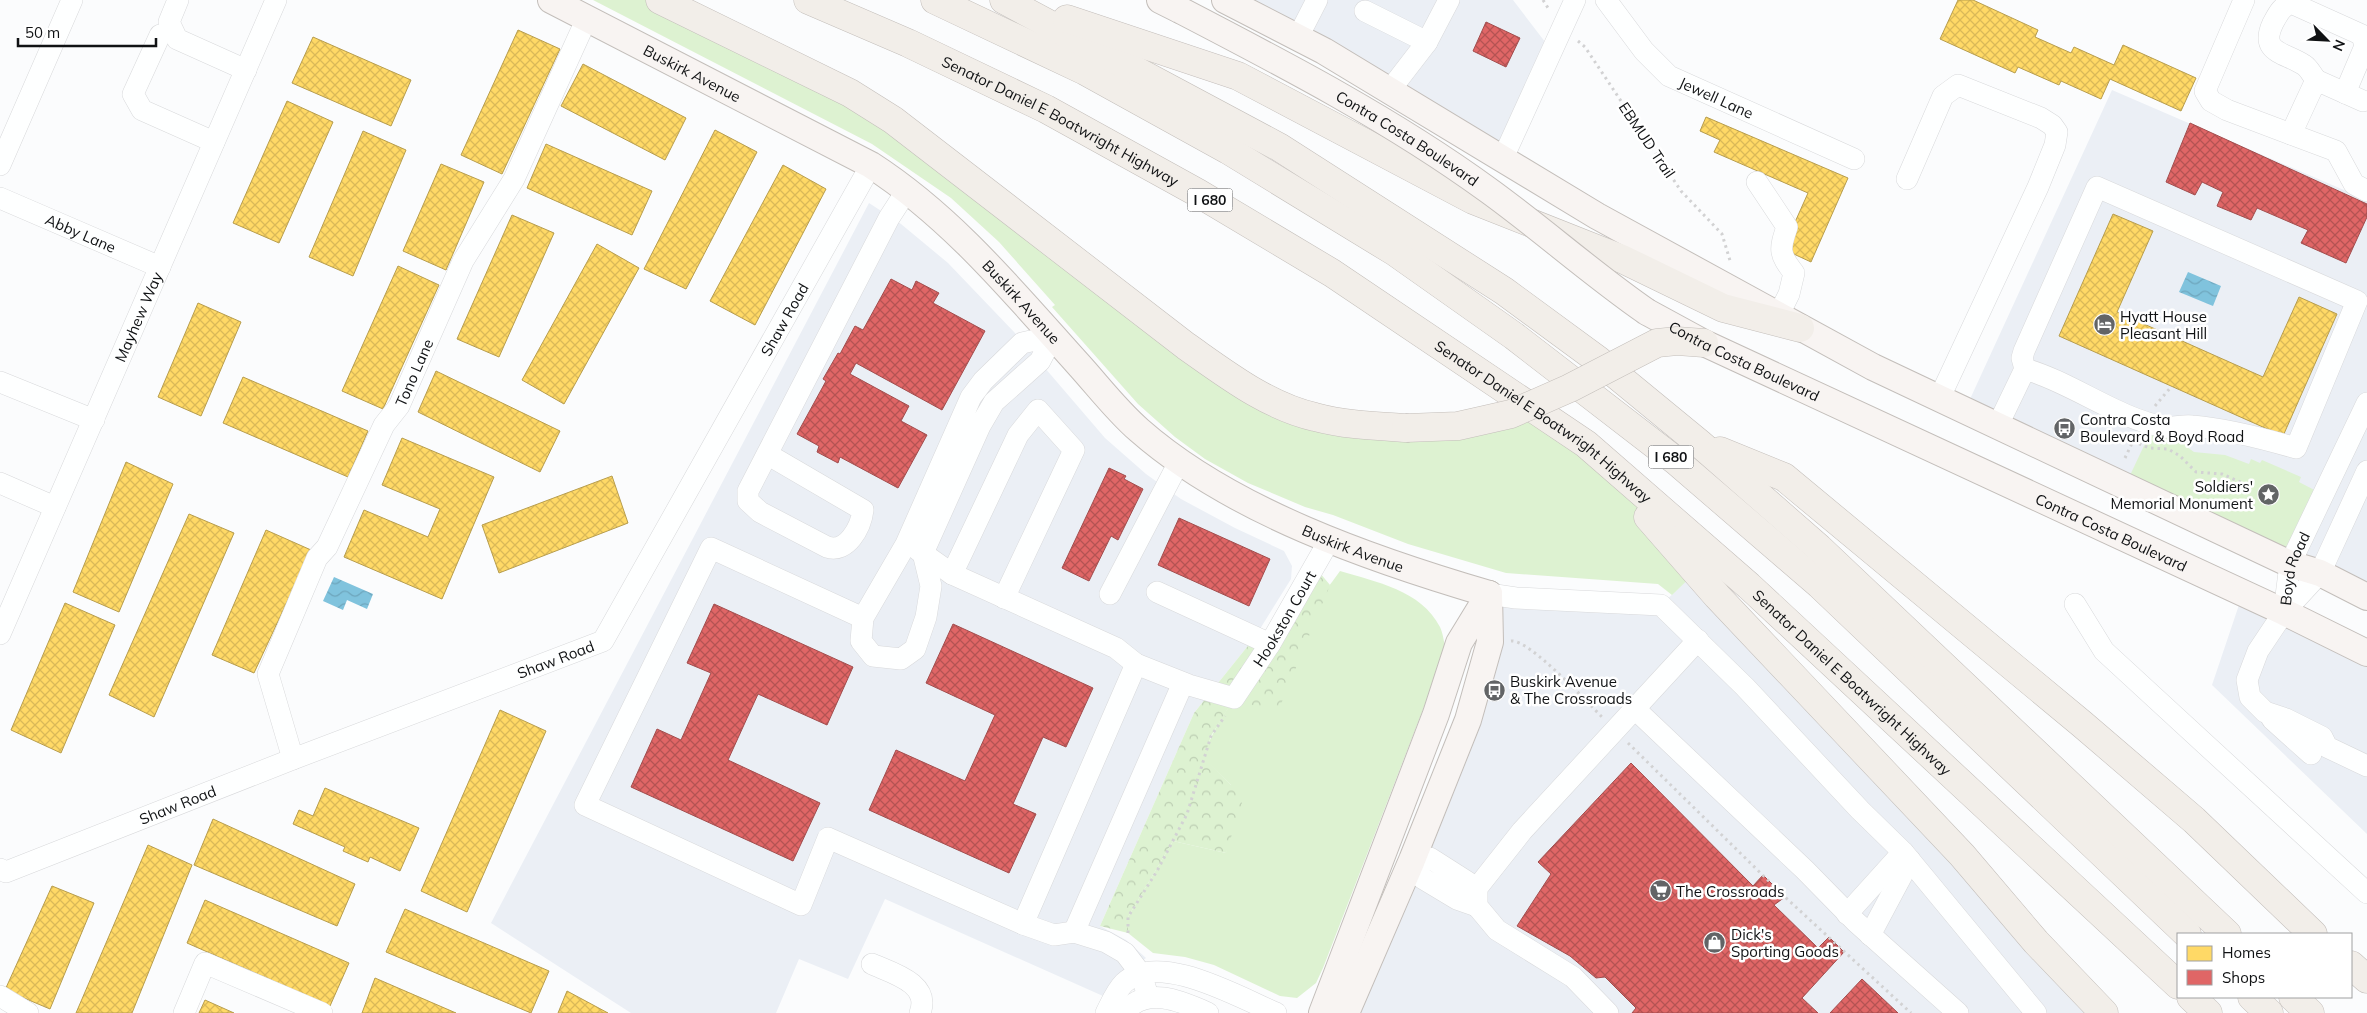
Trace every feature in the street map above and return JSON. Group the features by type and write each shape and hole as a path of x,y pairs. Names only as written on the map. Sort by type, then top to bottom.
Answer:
{"highway":[{"path":"660,0 850,93 893,120 1186,346 1272,402 1314,417 1352,424 1406,428 1458,426 1511,414 1570,388 1657,343 1677,341 1704,343"},
{"name":"Senator Daniel E Boatwright Highway","path":"808,0 908,43 1046,109 1198,193 1332,273 1586,444 1749,586 2177,984"},
{"name":"I 680","path":"935,0 1085,71 1228,150 1395,252 1514,336 1676,461 1820,585 2186,933"},
{"name":"I 680","path":"1004,0 1279,148 1504,291 1598,360 1699,443 1819,548 2226,933"},
{"path":"1010,0 1238,76 1473,200 1622,259 1723,308 1789,322"},
{"path":"1699,443 1784,477 2082,724 2186,814 2312,933"},
{"path":"1586,444 1716,596 1950,841 2036,942 2104,1013"},
{"path":"2352,966 2367,979"},
{"path":"2192,998 2208,1013"},
{"path":"2253,998 2269,1013"},
{"path":"2294,998 2310,1013"}],"main road":[{"name":"Buskirk Avenue","path":"551,0 871,165 907,190 980,254 1138,429 1178,462 1253,505 1330,539 1436,578 1490,594"},
{"name":"Contra Costa Boulevard","path":"1226,0 1390,90 1597,216 1872,368 2290,564 2320,573 2367,597"},
{"name":"Contra Costa Boulevard","path":"1170,5 1342,98 1433,153 1487,189 1605,283 1647,312 1704,343 2284,612 2367,653"},
{"path":"1346,1013 1412,860 1468,720 1490,642 1490,594"},
{"path":"1322,1013 1436,714 1459,643 1490,594"}],"street":[{"path":"0,165 72,0"},
{"path":"178,0 169,22 177,39 246,70"},
{"name":"Mayhew Way","path":"0,634 276,0"},
{"path":"1298,38 1317,0"},
{"path":"1390,90 1427,42 1449,0"},
{"path":"1504,158 1575,0"},
{"name":"Jewell Lane","path":"1606,0 1644,51 1669,76 1854,160"},
{"path":"2244,0 2205,91 2211,101 2227,110 2336,151 2354,184 2367,191"},
{"path":"2290,3 2362,35 2365,46 2354,97 2316,80 2305,66 2274,50 2269,42 2269,33 2279,11 2284,5 2290,3"},
{"path":"1365,11 1427,42"},
{"name":"Tono Lane","path":"293,759 268,674 317,558 327,547 384,425 398,406 463,261 514,179 587,18"},
{"path":"160,35 134,94 142,110 214,142"},
{"path":"2291,134 2316,80"},
{"path":"1907,179 1943,96 1958,85 2041,118 2052,126 2056,132 2055,146 2038,187 1939,399"},
{"name":"Shaw Road","path":"0,869 6,872 293,759 603,641 871,165"},
{"path":"1757,182 1787,227 1780,249 1784,261 1794,273 1789,294 1789,322"},
{"path":"1997,427 2025,369 2022,358 2024,351 2097,188 2364,307 2296,448 2263,438 2191,426 2165,427 2134,417 2047,376 2025,369"},
{"path":"767,454 863,510 862,517 854,534 842,547 834,550 752,507 748,501 748,491 767,454 889,218 907,190"},
{"name":"Abby Lane","path":"0,198 160,267"},
{"path":"915,548 931,586 926,616 915,649 901,659 873,656 861,641 863,618 915,548 994,402 1040,361 1053,336"},
{"path":"0,382 94,420"},
{"name":"Boyd Road","path":"2284,612 2290,564 2367,403"},
{"path":"952,574 1018,435 1038,410 1074,450 1004,598"},
{"path":"1110,594 1178,462"},
{"name":"Boyd Road","path":"2284,612 2320,573 2367,471"},
{"path":"0,483 55,507"},
{"name":"Hookston Court","path":"1232,703 1270,644 1330,539"},
{"path":"863,618 711,548 585,805 801,905 828,838 1023,924 1054,935 1074,932 1106,942 1125,953 1136,967 1148,996"},
{"path":"915,548 952,574 1116,648 1136,664 1232,703"},
{"path":"1157,592 1270,644"},
{"path":"1490,594 1516,598 1661,605 1698,640 1860,810 1907,856 2036,1013"},
{"path":"2076,604 2104,651 2367,893"},
{"path":"2284,612 2258,651 2247,680 2250,697 2265,712 2286,719 2322,737 2319,750 2367,766"},
{"path":"1477,897 1522,831 1698,640"},
{"path":"1023,924 1136,664"},
{"path":"1074,932 1183,683"},
{"path":"1635,709 1805,870 1870,935 1958,1013"},
{"path":"2367,770 2363,780 2367,782"},
{"path":"1848,914 1907,856"},
{"path":"1870,935 1907,856"},
{"path":"1412,860 1430,858 1477,897 1497,930 1573,977 1594,1008"},
{"path":"184,1013 205,963 322,1013"},
{"path":"872,964 912,981 920,994 920,1013"},
{"path":"1106,1013 1124,982 1136,967"},
{"path":"1136,967 1190,977 1276,1013"},
{"path":"0,996 28,1013"},
{"path":"1124,1013 1135,1001 1148,996 1180,1002 1208,1013"}],"path":[{"name":"EBMUD Trail","path":"1543,0 1562,29 1585,47 1681,191 1722,234 1732,264 1719,284"},
{"path":"2133,441 2149,448 2168,449 2180,456 2196,472 2222,474 2245,484"},
{"path":"1490,642 1516,640 1539,656 1780,891 1911,1013"},
{"path":"1136,967 1141,954 1128,933 1128,917 1157,871 1187,814 1211,736 1232,703"}],"shaded area":[{"path":"1226,0 1513,0 1552,51 1503,158"},
{"path":"2112,90 2367,200 2367,597 1965,410"},
{"path":"869,203 901,224 948,263 1015,333 1105,438 1146,474 1181,499 1235,528 1284,551 1292,566 1291,579 1255,637 1194,713 1100,926 1126,940 1146,958 1112,984 1103,996 885,899 848,979 799,959 776,1013 631,1013 491,923"},
{"name":"The Crossroads","path":"1696,572 2104,1013 1347,1013 1468,720 1489,594 1661,605"},
{"path":"2243,593 2367,653 2367,834 2212,685"}],"green space":[{"path":"593,0 660,0 850,93 1186,346 1314,417 1511,414 1586,444 1696,572 1672,595 1658,584 1506,573 1408,544 1333,515 1305,507 1248,483 1205,459 1175,437 1138,404 1052,307 1055,305 999,242 951,198 872,144"},
{"path":"2149,435 2186,440 2187,447 2194,452 2225,455 2249,464 2251,459 2260,463 2262,460 2301,477 2299,482 2322,494 2290,564 2125,486"},
{"path":"1315,567 1330,585 1279,709 1232,702 1211,736 1204,757 1231,785 1242,803 1226,853 1173,841 1128,917 1128,933 1100,926 1194,713 1255,637 1270,644"},
{"path":"1340,571 1396,589 1421,604 1432,614 1440,627 1446,650 1316,983 1297,998 1280,996 1214,965 1185,957 1153,953 1128,933 1128,917 1173,841 1226,853 1231,785 1203,757 1229,706"}],"water":[{"path":"2188,272 2221,286 2213,306 2179,292"},
{"path":"334,577 373,594 367,609 347,600 343,610 323,601"}],"building: Homes":[{"path":"1958,0 1973,0 2038,30 2035,37 2071,53 2074,47 2114,65 2123,45 2196,78 2181,111 2110,79 2101,99 2061,81 2059,85 2018,67 2015,73 1940,39"},
{"path":"518,30 560,49 502,174 461,155"},
{"path":"313,37 411,80 391,126 292,83"},
{"path":"583,64 686,118 665,160 561,106"},
{"path":"287,101 333,122 279,243 233,223"},
{"path":"1706,117 1848,178 1811,262 1783,249 1808,193 1714,152 1720,140 1700,131"},
{"path":"715,130 757,152 686,289 644,269"},
{"path":"363,131 406,150 353,276 309,257"},
{"path":"546,144 652,191 632,235 527,188"},
{"path":"441,164 484,182 446,270 403,251"},
{"path":"783,165 826,189 755,325 710,301"},
{"name":"Hyatt House Pleasant Hill","path":"2113,214 2153,231 2117,312 2263,377 2299,297 2337,314 2283,436 2059,336"},
{"path":"512,215 554,233 499,357 457,339"},
{"path":"597,244 639,268 564,404 522,380"},
{"path":"398,266 439,285 383,409 342,391"},
{"path":"198,303 241,322 201,416 158,397"},
{"path":"436,371 560,431 540,472 418,412"},
{"path":"243,377 368,431 348,477 223,423"},
{"path":"402,438 494,477 442,599 344,557 364,510 428,537 440,509 382,485"},
{"path":"126,462 173,484 119,612 73,592"},
{"path":"612,476 628,523 499,573 482,525"},
{"path":"189,514 234,533 154,717 109,695"},
{"path":"266,530 311,550 254,673 212,655"},
{"path":"65,603 115,625 61,753 11,730"},
{"path":"500,710 546,731 467,912 421,891"},
{"path":"325,788 419,828 400,871 370,857 368,862 343,851 345,847 293,824 299,810 313,816"},
{"path":"213,819 355,884 337,926 194,865"},
{"path":"148,845 192,865 132,1013 76,1013"},
{"path":"52,886 94,903 50,1009 5,990"},
{"path":"205,900 349,963 330,1006 187,943"},
{"path":"405,909 549,971 531,1013 386,952"},
{"path":"375,978 456,1013 362,1013"},
{"path":"567,991 608,1013 558,1013"},
{"path":"205,1000 234,1013 199,1013"}],"building: Shops":[{"path":"1486,22 1520,38 1506,67 1473,51"},
{"path":"2190,123 2367,204 2367,217 2346,263 2301,243 2308,230 2257,208 2251,220 2217,206 2223,192 2202,182 2195,195 2166,182"},
{"path":"891,279 912,290 916,281 939,293 933,303 985,331 942,410 856,363 850,374 909,406 901,421 927,435 898,488 840,457 838,463 817,452 819,446 797,434 826,381 823,379 838,353 840,354 855,326 863,330"},
{"path":"1109,468 1126,476 1124,479 1143,489 1118,540 1111,536 1089,581 1062,568"},
{"path":"1179,518 1270,559 1249,606 1158,565"},
{"path":"714,604 853,667 827,725 758,694 728,760 820,803 793,861 631,787 657,729 681,740 711,673 687,663"},
{"path":"953,624 1093,688 1066,747 1043,737 1013,804 1036,814 1009,873 869,810 896,750 965,781 995,715 926,683"},
{"name":"The Crossroads","path":"1631,763 1753,886 1763,875 1785,897 1774,905 1818,948 1829,937 1844,952 1802,998 1818,1013 1632,1013 1636,1008 1605,977 1596,978 1570,956 1517,926 1551,874 1538,862"},
{"path":"1862,979 1898,1013 1830,1013"}],"place":[{"name":"Hyatt House Pleasant Hill","path":"2104,325"},
{"name":"Contra Costa Boulevard & Boyd Road","path":"2064,428"},
{"name":"Soldiers' Memorial Monument","path":"2269,495"},
{"name":"Buskirk Avenue & The Crossroads","path":"1494,690"},
{"name":"The Crossroads","path":"1660,891"},
{"name":"Dick's Sporting Goods","path":"1715,943"}]}
